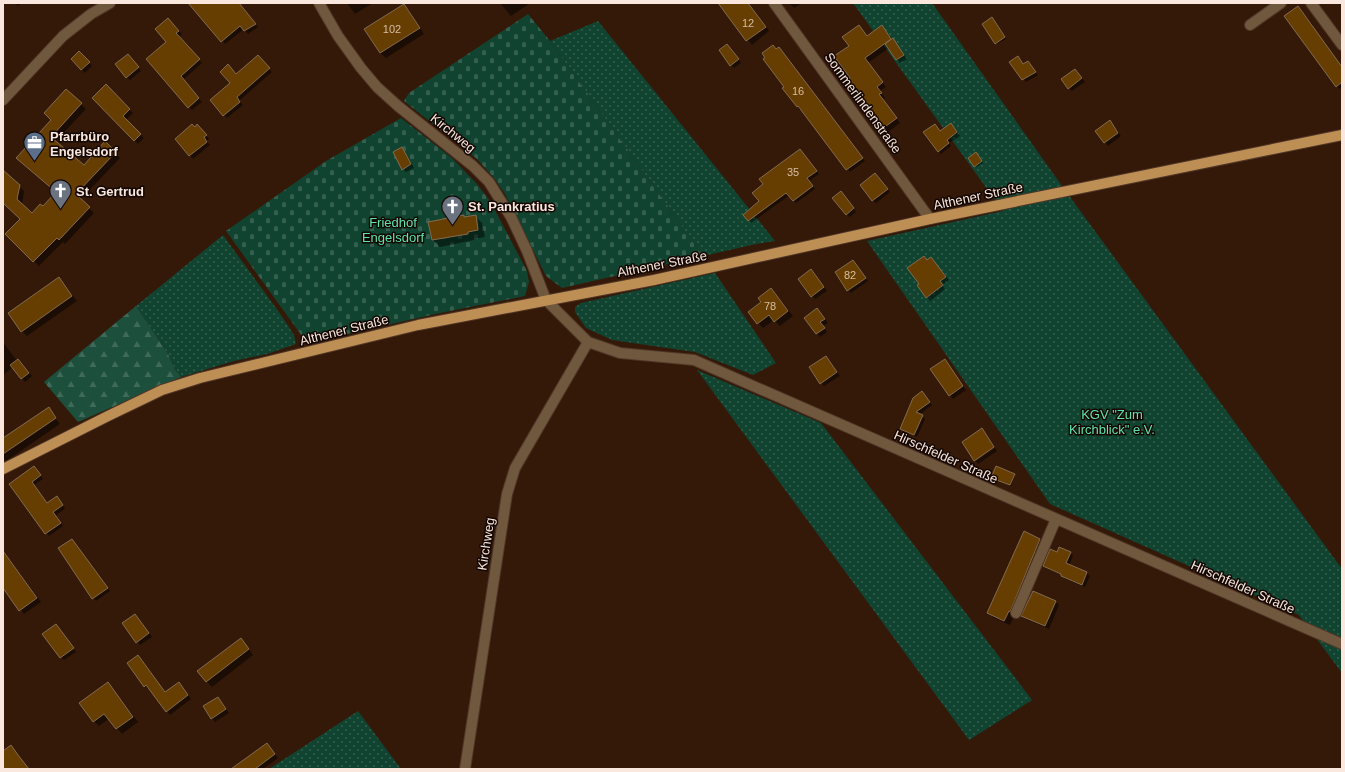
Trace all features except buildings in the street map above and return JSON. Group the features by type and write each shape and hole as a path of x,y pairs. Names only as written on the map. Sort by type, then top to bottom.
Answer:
{"main road":[{"name":"Althener Straße","path":"3,469 162,390 200,378 418,325 654,280 930,219 1342,135"}],"street":[{"path":"3,100 63,36 90,14 110,3"},
{"name":"Kirchweg","path":"319,3 338,36 377,87 398,106 461,156 489,182 511,217 527,251 546,300"},
{"name":"Sommerlindenstraße","path":"774,3 930,219"},
{"path":"1250,25 1281,3"},
{"path":"1311,3 1342,45"},
{"name":"Hirschfelder Straße","path":"546,300 588,342 620,353 694,360 1342,644"},
{"name":"Kirchweg","path":"465,769 509,488 515,468 588,342"},
{"path":"1016,613 1056,519"}],"green space":[{"name":"KGV \"Zum Kirchblick\" e.V.","path":"853,3 932,3 1062,186 1342,569 1342,673 1299,615 1050,504 867,241 1003,211"},
{"path":"528,14 550,41 703,256 562,288 546,276 505,194 494,178 477,159 404,101 409,93"},
{"path":"598,21 775,241 703,256 550,41"},
{"name":"Friedhof Engelsdorf","path":"401,118 452,158 477,184 490,201 527,271 529,282 525,296 440,313 307,343 226,231 326,161"},
{"path":"223,235 281,315 294,335 296,344 267,354 234,361 181,377 175,370 168,354 136,306"},
{"path":"715,273 776,363 753,375 695,352 612,340 586,328 575,312 575,307 581,303"},
{"path":"136,306 168,354 175,370 181,377 78,422 44,382"},
{"path":"697,370 821,423 1032,700 969,740"},
{"path":"358,711 401,769 269,769"}],"place":[{"name":"Pfarrbüro Engelsdorf","path":"34,162"},
{"name":"St. Gertrud","path":"61,210"},
{"name":"St. Pankratius","path":"453,226"}]}
